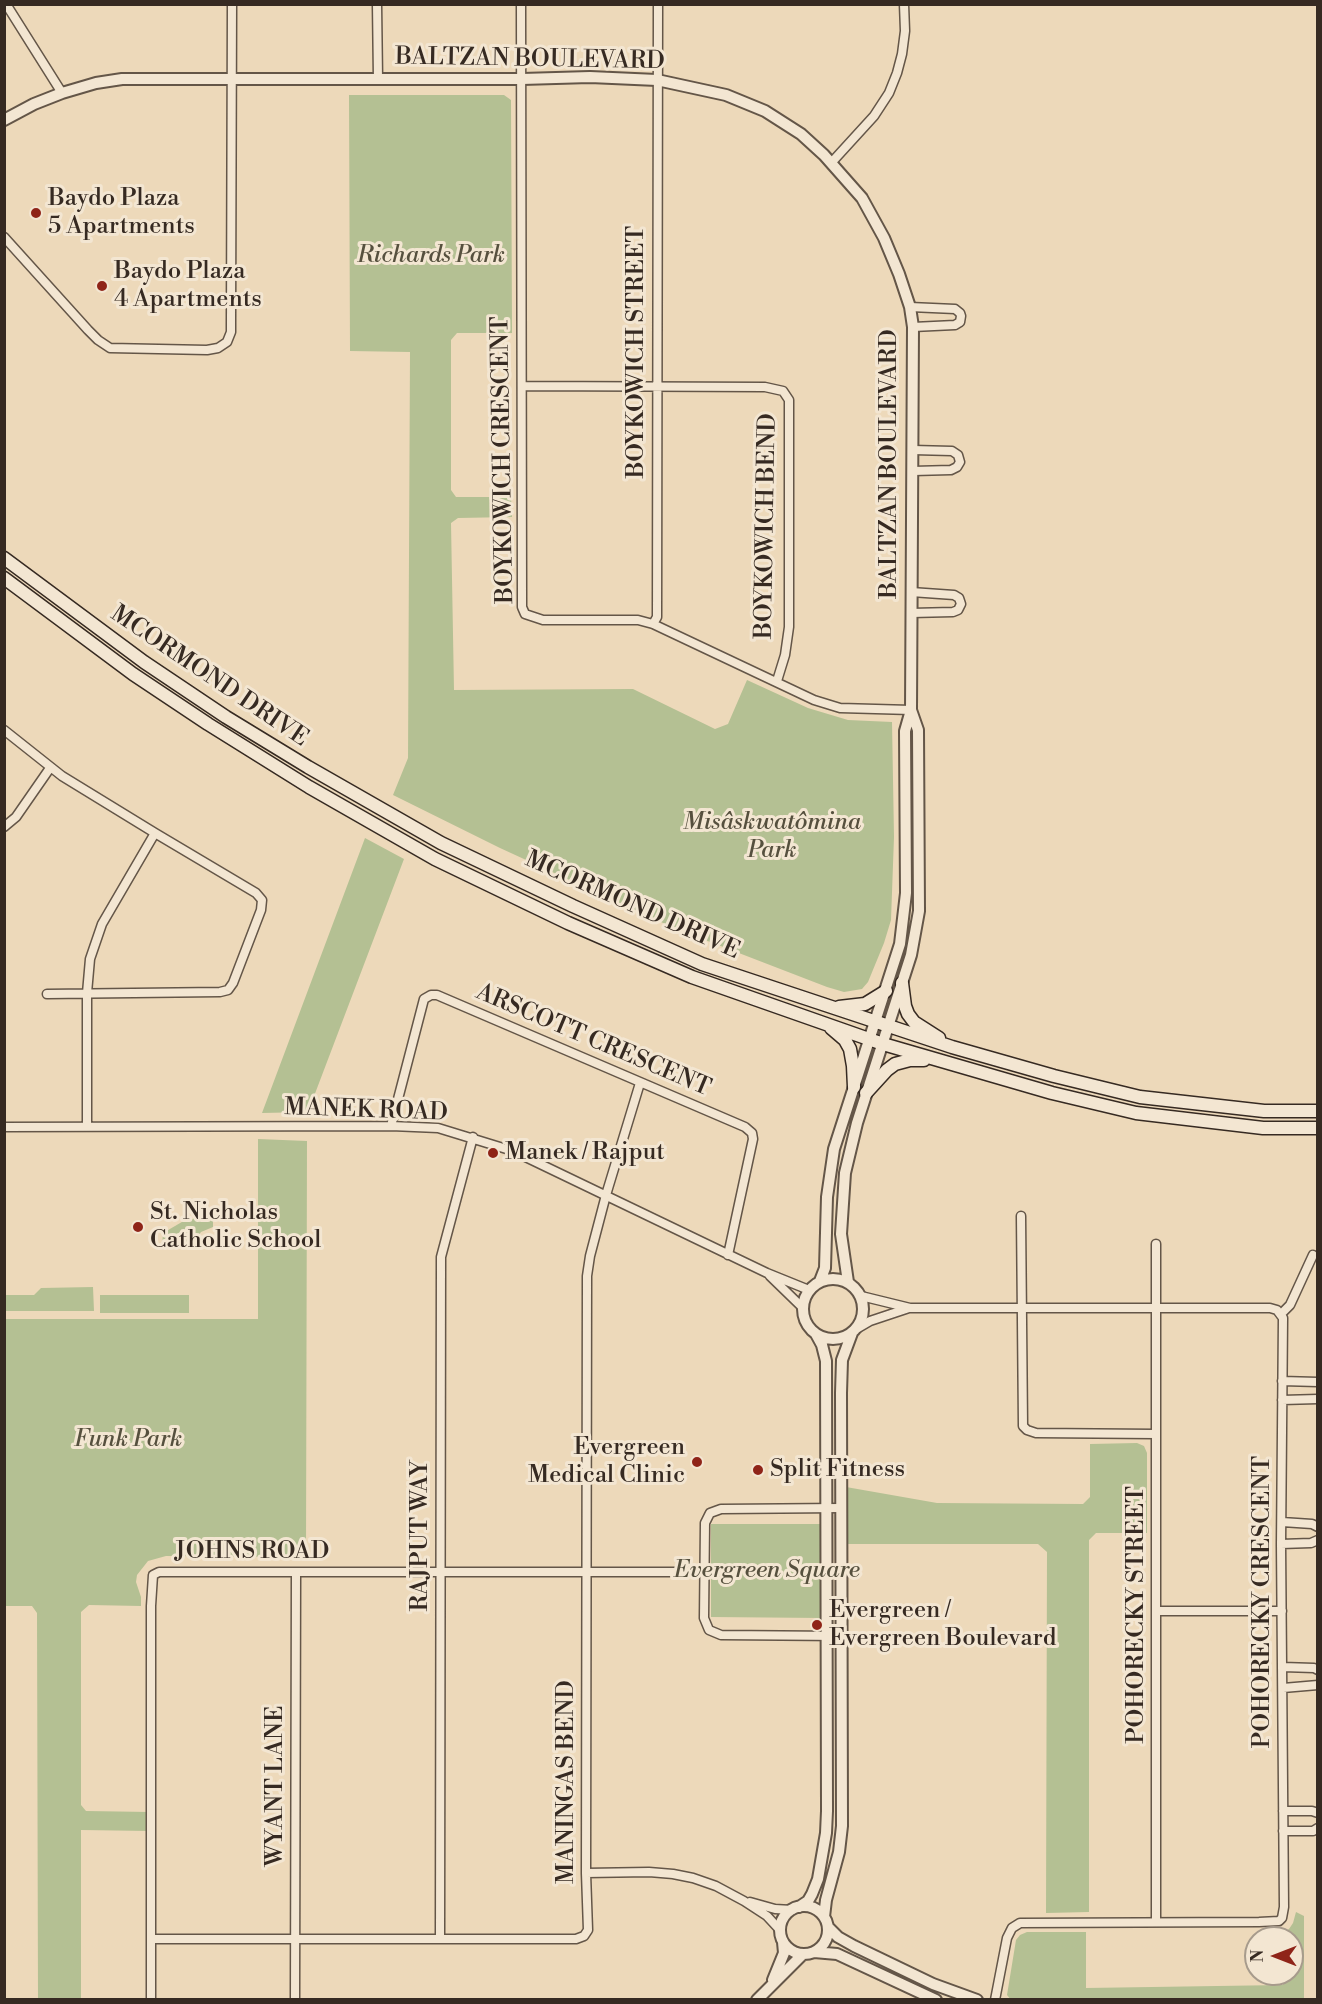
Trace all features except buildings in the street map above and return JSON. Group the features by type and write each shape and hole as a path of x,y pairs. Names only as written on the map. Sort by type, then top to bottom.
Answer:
{"main road":[{"name":"MCORMOND DRIVE","path":"4,558 144,662 308,768 441,843 702,964 952,1047 1054,1076 1140,1097 1264,1111 1317,1111"},
{"name":"MCORMOND DRIVE","path":"4,578 86,641 208,724 309,787 435,859 568,923 692,977 937,1061 1052,1093 1136,1113 1263,1128 1317,1128"},
{"path":"902,983 905,1006 914,1022 952,1047"},
{"path":"834,1007 865,1004 886,991"},
{"path":"820,1021 838,1033 850,1049 854,1066 854,1087"},
{"path":"866,1094 886,1070 895,1064 910,1060 937,1061"}],"street":[{"path":"6,4 62,93"},
{"path":"4,237 88,330 110,348 207,350 218,348 227,342 231,332 232,4"},
{"path":"377,4 378,79"},
{"name":"BOYKOWICH CRESCENT","path":"521,4 520,323 522,607 525,614 543,620 638,620 653,624 814,700 840,708 911,710"},
{"name":"BOYKOWICH STREET","path":"653,624 657,617 658,4"},
{"path":"832,162 874,116 889,93 902,54 905,31 904,4"},
{"name":"BALTZAN BOULEVARD","path":"4,120 34,104 62,93 96,83 122,79 590,77 657,80 726,95 755,107 801,134 832,162 862,198 899,274 910,307 913,327 911,710 905,731 905,910 900,944 876,1023 877,1041 866,1094 850,1150 842,1194 841,1234 848,1282"},
{"path":"910,307 955,309 961,316 960,322 955,325 913,327"},
{"name":"BOYKOWICH BEND","path":"522,386 765,387 783,391 789,400 789,627 785,655 777,681"},
{"path":"913,450 952,451 958,455 960,462 951,470 913,471"},
{"path":"911,592 954,596 959,598 961,604 958,610 953,612 911,613"},
{"name":"BALTZAN BOULEVARD","path":"877,1041 888,1027 916,933 920,891 918,730 911,710"},
{"path":"4,730 50,768 256,893 262,900 261,910 233,983 228,990 220,992 47,994"},
{"path":"4,827 16,817 50,768"},
{"path":"87,1127 87,993 90,959 102,924 154,833"},
{"name":"ARSCOTT CRESCENT","path":"391,1126 424,999 437,995 746,1127 752,1133 753,1139 728,1255"},
{"path":"820,1281 825,1268 826,1205 831,1164 854,1087 877,1041"},
{"name":"MANINGAS BEND","path":"151,1939 576,1939 584,1936 588,1930 585,1298 590,1256 640,1083"},
{"name":"MANEK ROAD","path":"4,1127 391,1126 438,1128 513,1151 728,1255 809,1290"},
{"name":"RAJPUT WAY","path":"440,1938 441,1257 473,1137"},
{"path":"1021,1216 1023,1426 1031,1432 1044,1433 1156,1434"},
{"name":"POHORECKY STREET","path":"1156,1244 1156,1922"},
{"path":"861,1296 910,1308 1270,1308 1281,1314 1290,1305 1313,1255"},
{"name":"MANEK ROAD","path":"767,1273 803,1308"},
{"path":"757,2000 809,1953 825,1942 826,1900 839,1852 842,1826 842,1360 864,1312 858,1291 848,1282 829,1278 820,1281 809,1290 803,1308 804,1318 822,1345 826,1361 826,1833 818,1879 812,1894 808,1901 796,1908 782,1922 780,1930"},
{"path":"816,1334 834,1340 843,1338 870,1321 910,1308"},
{"name":"POHORECKY CRESCENT","path":"995,2000 1007,1938 1015,1925 1029,1922 1259,1922 1281,1919 1284,1907 1281,1544 1282,1330 1284,1323 1281,1314"},
{"path":"1282,1381 1317,1382"},
{"path":"1282,1400 1317,1399"},
{"path":"841,1508 714,1510 705,1523 704,1572 704,1618 709,1630 714,1634 841,1636"},
{"path":"1282,1522 1312,1524 1317,1527"},
{"path":"1281,1544 1311,1543 1317,1540"},
{"name":"JOHNS ROAD","path":"151,2000 151,1606 153,1575 159,1572 704,1572"},
{"name":"WYANT LANE","path":"295,2000 296,1572"},
{"path":"1157,1611 1282,1611"},
{"path":"1283,1667 1317,1670"},
{"path":"1283,1688 1317,1685"},
{"path":"1283,1811 1317,1813"},
{"path":"1283,1831 1313,1831 1317,1828"},
{"path":"586,1873 673,1874 716,1886 744,1901 767,1916 780,1930 784,1953 768,1989"},
{"path":"744,1901 775,1909 813,1908 838,1937 854,1946 933,1984 977,2000"},
{"path":"783,1941 795,1952 837,1954 936,2000"}],"green space":[{"name":"Misâskwatômina Park","path":"349,95 504,95 511,100 512,333 457,333 451,340 451,490 456,497 511,497 512,517 458,518 451,523 454,690 633,689 715,729 728,724 747,680 808,708 848,720 892,722 894,837 891,920 868,982 862,989 844,992 827,987 674,928 500,848 393,795 408,758 410,352 350,351"},
{"path":"365,838 404,859 308,1112 262,1113"},
{"name":"Funk Park","path":"258,1139 307,1141 306,1552 300,1557 166,1556 148,1561 137,1575 136,1582 141,1597 141,1606 89,1605 81,1612 81,1805 86,1811 150,1812 150,1831 81,1830 81,1999 38,1999 37,1613 32,1606 5,1606 4,1319 258,1319"},
{"path":"211,1209 213,1227 201,1232 191,1246 162,1246 163,1233"},
{"path":"93,1287 94,1311 5,1311 5,1295 34,1295 41,1288"},
{"path":"100,1295 189,1295 189,1313 100,1313"},
{"path":"1137,1443 1144,1446 1147,1453 1147,1533 1096,1533 1089,1540 1089,1912 1046,1913 1047,1552 1038,1544 846,1544 846,1487 937,1503 1083,1504 1090,1497 1090,1444"},
{"name":"Evergreen Square","path":"711,1524 823,1524 822,1618 711,1617"},
{"path":"1296,1912 1304,1916 1304,1926 1291,1926"},
{"path":"1027,1932 1086,1932 1086,1988 1304,1986 1304,1999 1011,2000 1007,1995 1016,1940"}],"place":[{"name":"Baydo Plaza 5 Apartments","path":"36,213"},
{"name":"Baydo Plaza 4 Apartments","path":"102,286"},
{"name":"Manek / Rajput","path":"493,1153"},
{"name":"St. Nicholas Catholic School","path":"138,1227"},
{"name":"Evergreen Medical Clinic","path":"697,1462"},
{"name":"Split Fitness","path":"758,1470"},
{"name":"Evergreen / Evergreen Boulevard","path":"817,1625"}],"park label":[{"name":"Richards Park","path":"431,256"}]}
